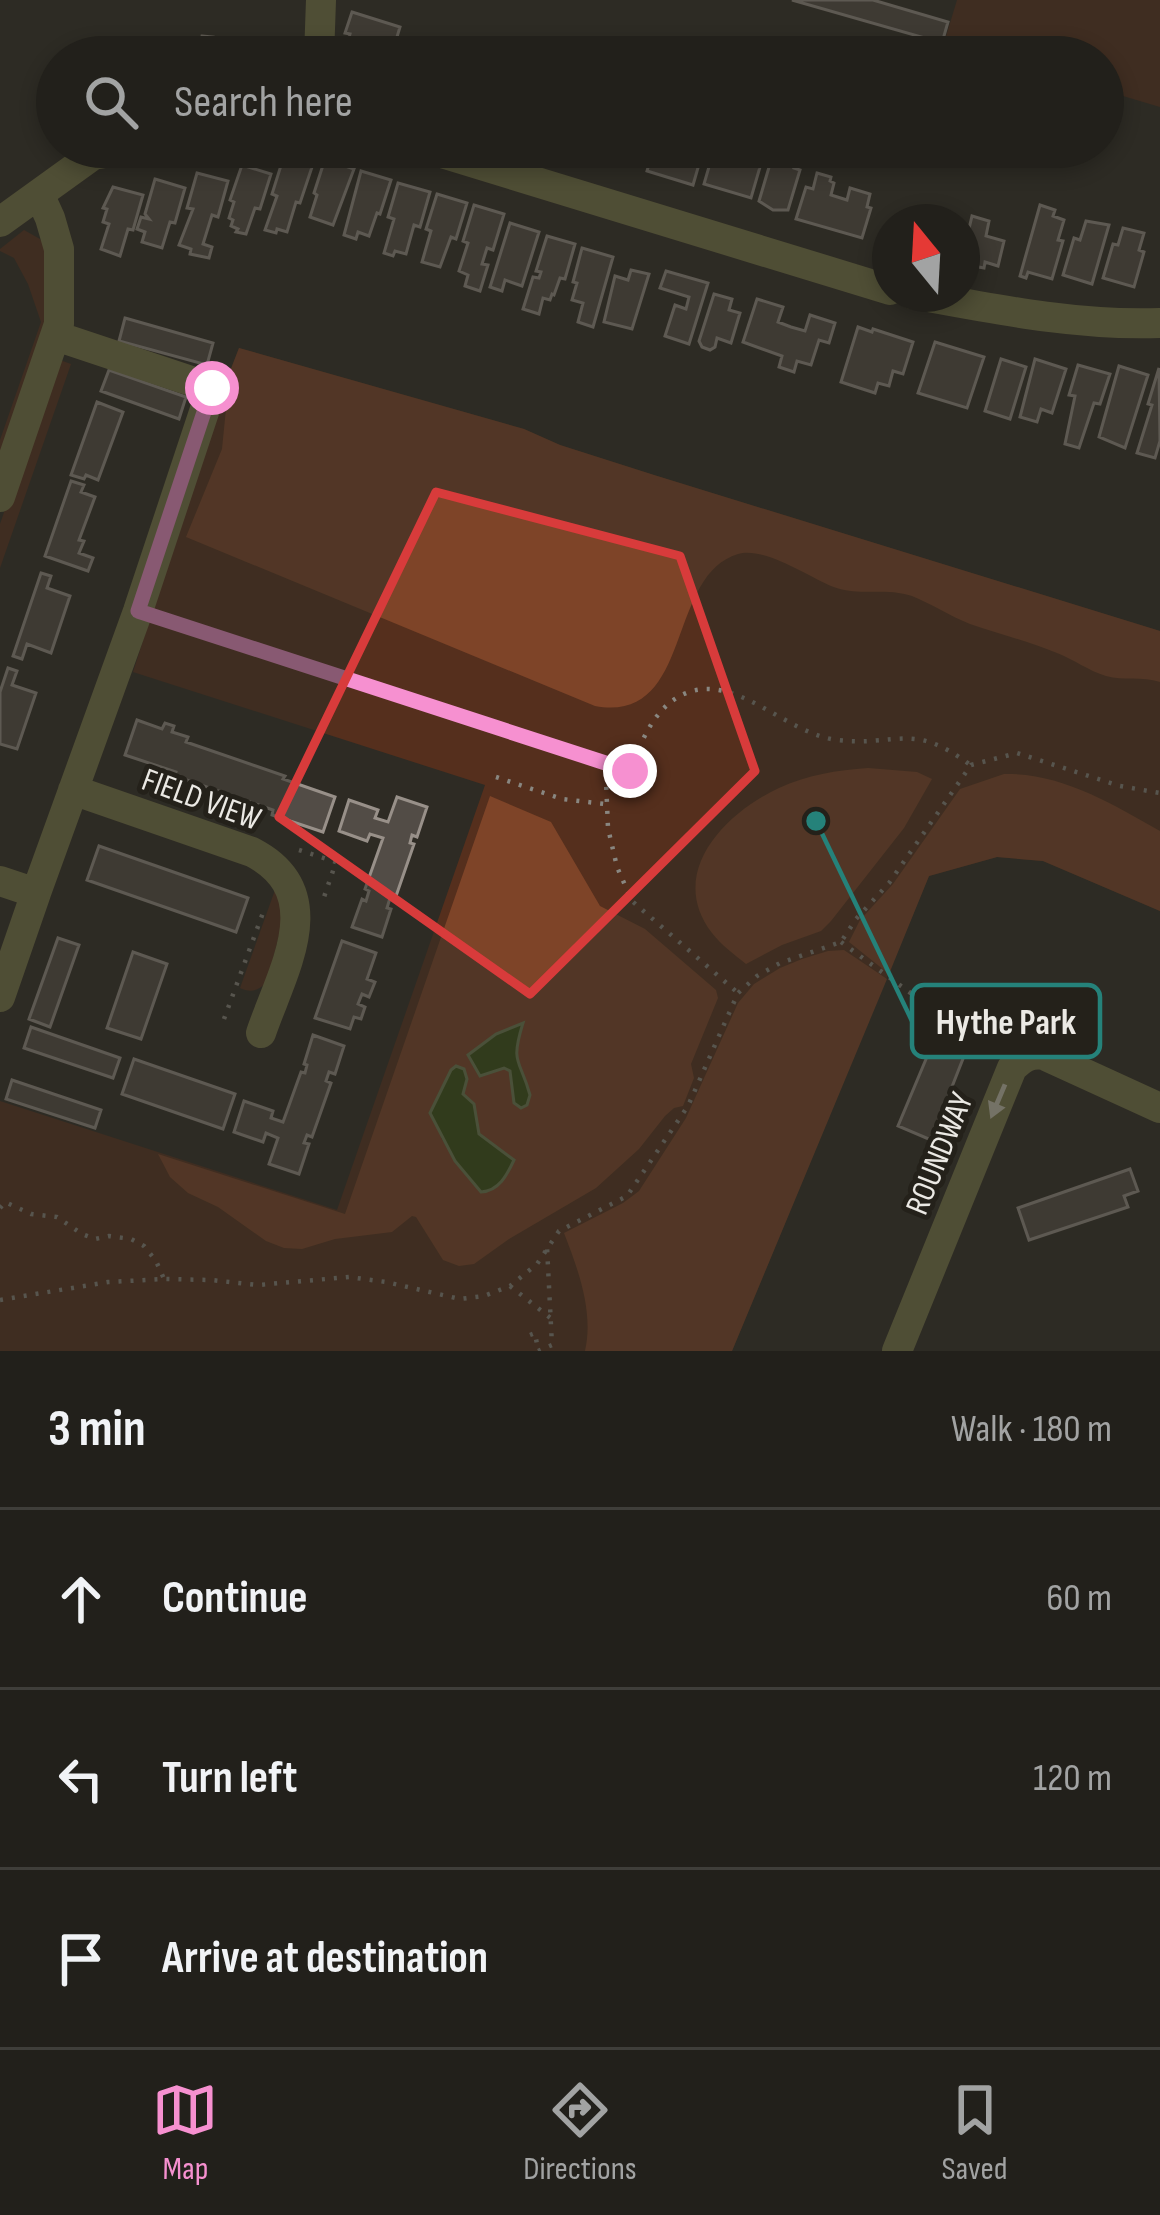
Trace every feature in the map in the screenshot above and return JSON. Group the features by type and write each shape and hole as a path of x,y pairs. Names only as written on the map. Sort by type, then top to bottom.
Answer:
{"street":[{"path":"320,36 321,0"},
{"path":"0,222 75,168"},
{"path":"491,168 872,284"},
{"path":"0,497 59,324 59,249 38,194"},
{"path":"980,307 1017,314 1160,323"},
{"path":"0,997 212,388 56,336"},
{"name":"FIELD VIEW","path":"73,790 252,852 278,871 294,899 297,929 261,1033"},
{"path":"0,881 35,893"},
{"name":"ROUNDWAY","path":"897,1351 1012,1068 1023,1057 1043,1054 1160,1108"}],"path":[{"path":"138,611 654,778"},
{"path":"630,771 647,731 665,706 674,698 711,688 738,695 823,736 838,740 917,737 948,748 971,765"},
{"path":"0,1300 108,1282 164,1280 258,1286 349,1277 460,1299 510,1286 537,1264 559,1231 627,1196 688,1106 738,993 780,963 841,942 889,883 971,765 1018,753 1120,786 1160,793"},
{"path":"612,765 605,804 617,867 632,901 738,993"},
{"path":"496,776 562,799 605,804"},
{"path":"224,1019 278,871"},
{"path":"841,942 1012,1068"},
{"path":"0,1208 4,1202 31,1214 57,1217 94,1239 131,1240 156,1261 164,1280"},
{"path":"530,1335 535,1333 538,1351 552,1345 547,1247"},
{"path":"510,1286 553,1320"}],"highlighted area":[{"path":"436,492 680,556 755,771 530,994 279,817"}],"shaded area":[{"path":"957,0 1160,0 1160,107 1124,96 1124,36 946,36"},
{"path":"24,230 44,245 48,318 0,455 0,440 41,322 14,258 0,251"},
{"path":"239,348 524,429 654,475 1160,631 1160,911 1043,861 997,857 929,876 732,1351 0,1351 0,1101 337,1210 485,785 133,672"},
{"path":"239,348 524,429 654,475 1160,631 1160,682 1106,676 1046,649 970,624 912,596 841,589 772,558 748,553 715,568 699,590 665,672 649,693 627,706 595,706 186,537 222,449 226,409 238,387 227,379"},
{"path":"57,359 71,364 0,568 0,524"},
{"path":"868,768 917,772 932,779 904,828 821,931 746,964 716,937 699,911 695,889 708,847 739,813 779,788 822,774"},
{"path":"1004,774 1066,784 1160,831 1160,911 1043,861 997,857 929,876 889,974 849,942 860,920 893,884 960,789"},
{"path":"490,796 551,822 600,906 645,929 716,990 718,998 691,1064 694,1078 683,1106 665,1116 639,1149 596,1188 474,1264 459,1266 443,1260 412,1216 392,1232 335,1239 302,1249 284,1248 188,1193 170,1177 158,1154 345,1214","holes":["524,1024 517,1054 530,1094 521,1108 514,1103 510,1071 504,1068 479,1075 468,1055 497,1034","467,1079 463,1094 474,1104 478,1134 495,1149 498,1184 492,1190 464,1173 441,1138"]},
{"path":"275,890 285,912 267,982 244,990 240,988"},
{"path":"844,950 887,979 732,1351 585,1351 586,1306 564,1233 639,1191 686,1118 738,1003 754,984 802,959"},
{"path":"523,1023 517,1054 530,1095 521,1108 514,1103 510,1071 504,1068 480,1076 468,1055 496,1034"},
{"path":"456,1066 464,1069 463,1094 474,1104 479,1134 514,1160 502,1181 487,1191 481,1192 455,1161 430,1113"}],"building":[{"path":"792,0 873,0 948,22 944,36 918,36"},
{"path":"352,12 400,27 397,36 345,33"},
{"path":"241,168 271,174 246,234 231,226 234,202 230,200"},
{"path":"280,168 312,168 287,232 265,230 277,196 272,194"},
{"path":"322,168 354,169 333,225 310,217"},
{"path":"648,168 698,168 693,185"},
{"path":"709,168 760,168 751,198 704,184"},
{"path":"769,168 800,170 788,210 773,210 759,201"},
{"path":"361,171 391,180 369,236 358,232 356,239 344,235"},
{"path":"197,173 228,181 218,217 212,215 203,244 212,247 209,258 190,254 191,249 179,245 193,209 187,208"},
{"path":"817,173 831,177 831,195 847,200 850,188 870,194 862,238 796,219 806,187 813,189"},
{"path":"155,179 185,188 162,248 142,242 145,232 137,229 141,217 149,219 145,214"},
{"path":"398,183 430,192 406,254 395,251 393,256 384,253"},
{"path":"113,187 143,195 120,256 101,249 109,224 103,222 107,209 103,208"},
{"path":"437,194 467,203 456,239 451,237 440,267 422,262"},
{"path":"474,205 504,214 493,250 487,248 482,264 488,265 480,291 465,286 468,275 459,271"},
{"path":"1040,205 1055,210 1053,216 1064,220 1052,279 1028,272 1026,278 1020,276"},
{"path":"980,218 989,221 986,236 1004,241 998,266 985,262 980,267"},
{"path":"1086,221 1109,225 1092,284 1063,275 1074,238 1080,240"},
{"path":"510,223 539,232 522,286 505,280 502,291 490,287"},
{"path":"1123,228 1144,233 1134,287 1103,278"},
{"path":"547,236 575,244 565,279 560,278 550,300 543,298 539,314 523,309 533,277 539,278 541,272 536,271"},
{"path":"582,248 613,257 593,327 578,322 583,303 572,300"},
{"path":"631,270 649,274 632,329 604,322 615,276 628,280"},
{"path":"666,271 708,283 689,344 665,336 675,305 686,309 689,297 660,288"},
{"path":"714,294 732,299 729,310 740,313 731,343 717,338 710,350 699,341"},
{"path":"757,299 783,307 778,322 791,327 805,331 810,315 835,323 829,343 819,340 811,365 797,361 794,372 779,367 782,356 743,342"},
{"path":"125,318 213,343 207,365 119,341"},
{"path":"858,327 913,342 903,374 893,371 889,386 878,383 875,393 841,382"},
{"path":"935,342 984,357 967,408 918,393"},
{"path":"1001,359 1026,367 1010,419 985,411"},
{"path":"1035,359 1066,369 1052,413 1041,409 1037,422 1020,417"},
{"path":"1078,365 1110,374 1079,448 1065,444 1075,396 1069,395"},
{"path":"1119,366 1148,375 1125,448 1099,437"},
{"path":"1159,368 1160,441 1155,458 1137,453"},
{"path":"109,370 186,397 179,419 101,391"},
{"path":"97,402 123,412 98,480 86,475 84,479 71,475"},
{"path":"71,481 84,485 81,492 95,497 79,540 84,541 79,553 93,558 88,571 45,556"},
{"path":"41,573 51,576 47,588 70,596 51,653 27,644 22,659 13,656"},
{"path":"8,668 17,671 12,685 36,693 17,749 0,744 0,692"},
{"path":"137,720 162,729 165,723 174,726 172,732 188,737 186,742 335,797 323,832 125,755"},
{"path":"397,797 427,807 417,837 412,835 410,843 414,844 395,899 390,898 382,937 352,927 362,899 366,901 369,891 365,889 383,838 370,834 367,841 339,831 349,800 378,810 375,818 388,822"},
{"path":"99,846 248,898 236,932 87,880"},
{"path":"58,938 79,945 50,1027 29,1019"},
{"path":"342,941 376,953 367,979 375,982 369,997 362,994 361,1019 354,1017 350,1029 315,1018"},
{"path":"133,952 167,964 141,1039 107,1028"},
{"path":"31,1027 120,1058 113,1078 24,1048"},
{"path":"937,1033 968,1046 931,1140 898,1126"},
{"path":"313,1035 344,1046 335,1074 329,1072 326,1081 331,1083 312,1137 307,1135 304,1143 309,1144 299,1174 269,1164 278,1138 266,1133 263,1142 234,1132 244,1101 273,1111 271,1118 283,1122 301,1072 305,1073"},
{"path":"134,1059 235,1094 223,1129 122,1094"},
{"path":"12,1080 101,1110 95,1128 6,1099"},
{"path":"1130,1169 1138,1191 1124,1196 1128,1207 1029,1240 1018,1208"}],"place":[{"name":"Hythe Park","path":"816,821"}],"route":[{"path":"212,388 138,611 630,771"}]}
